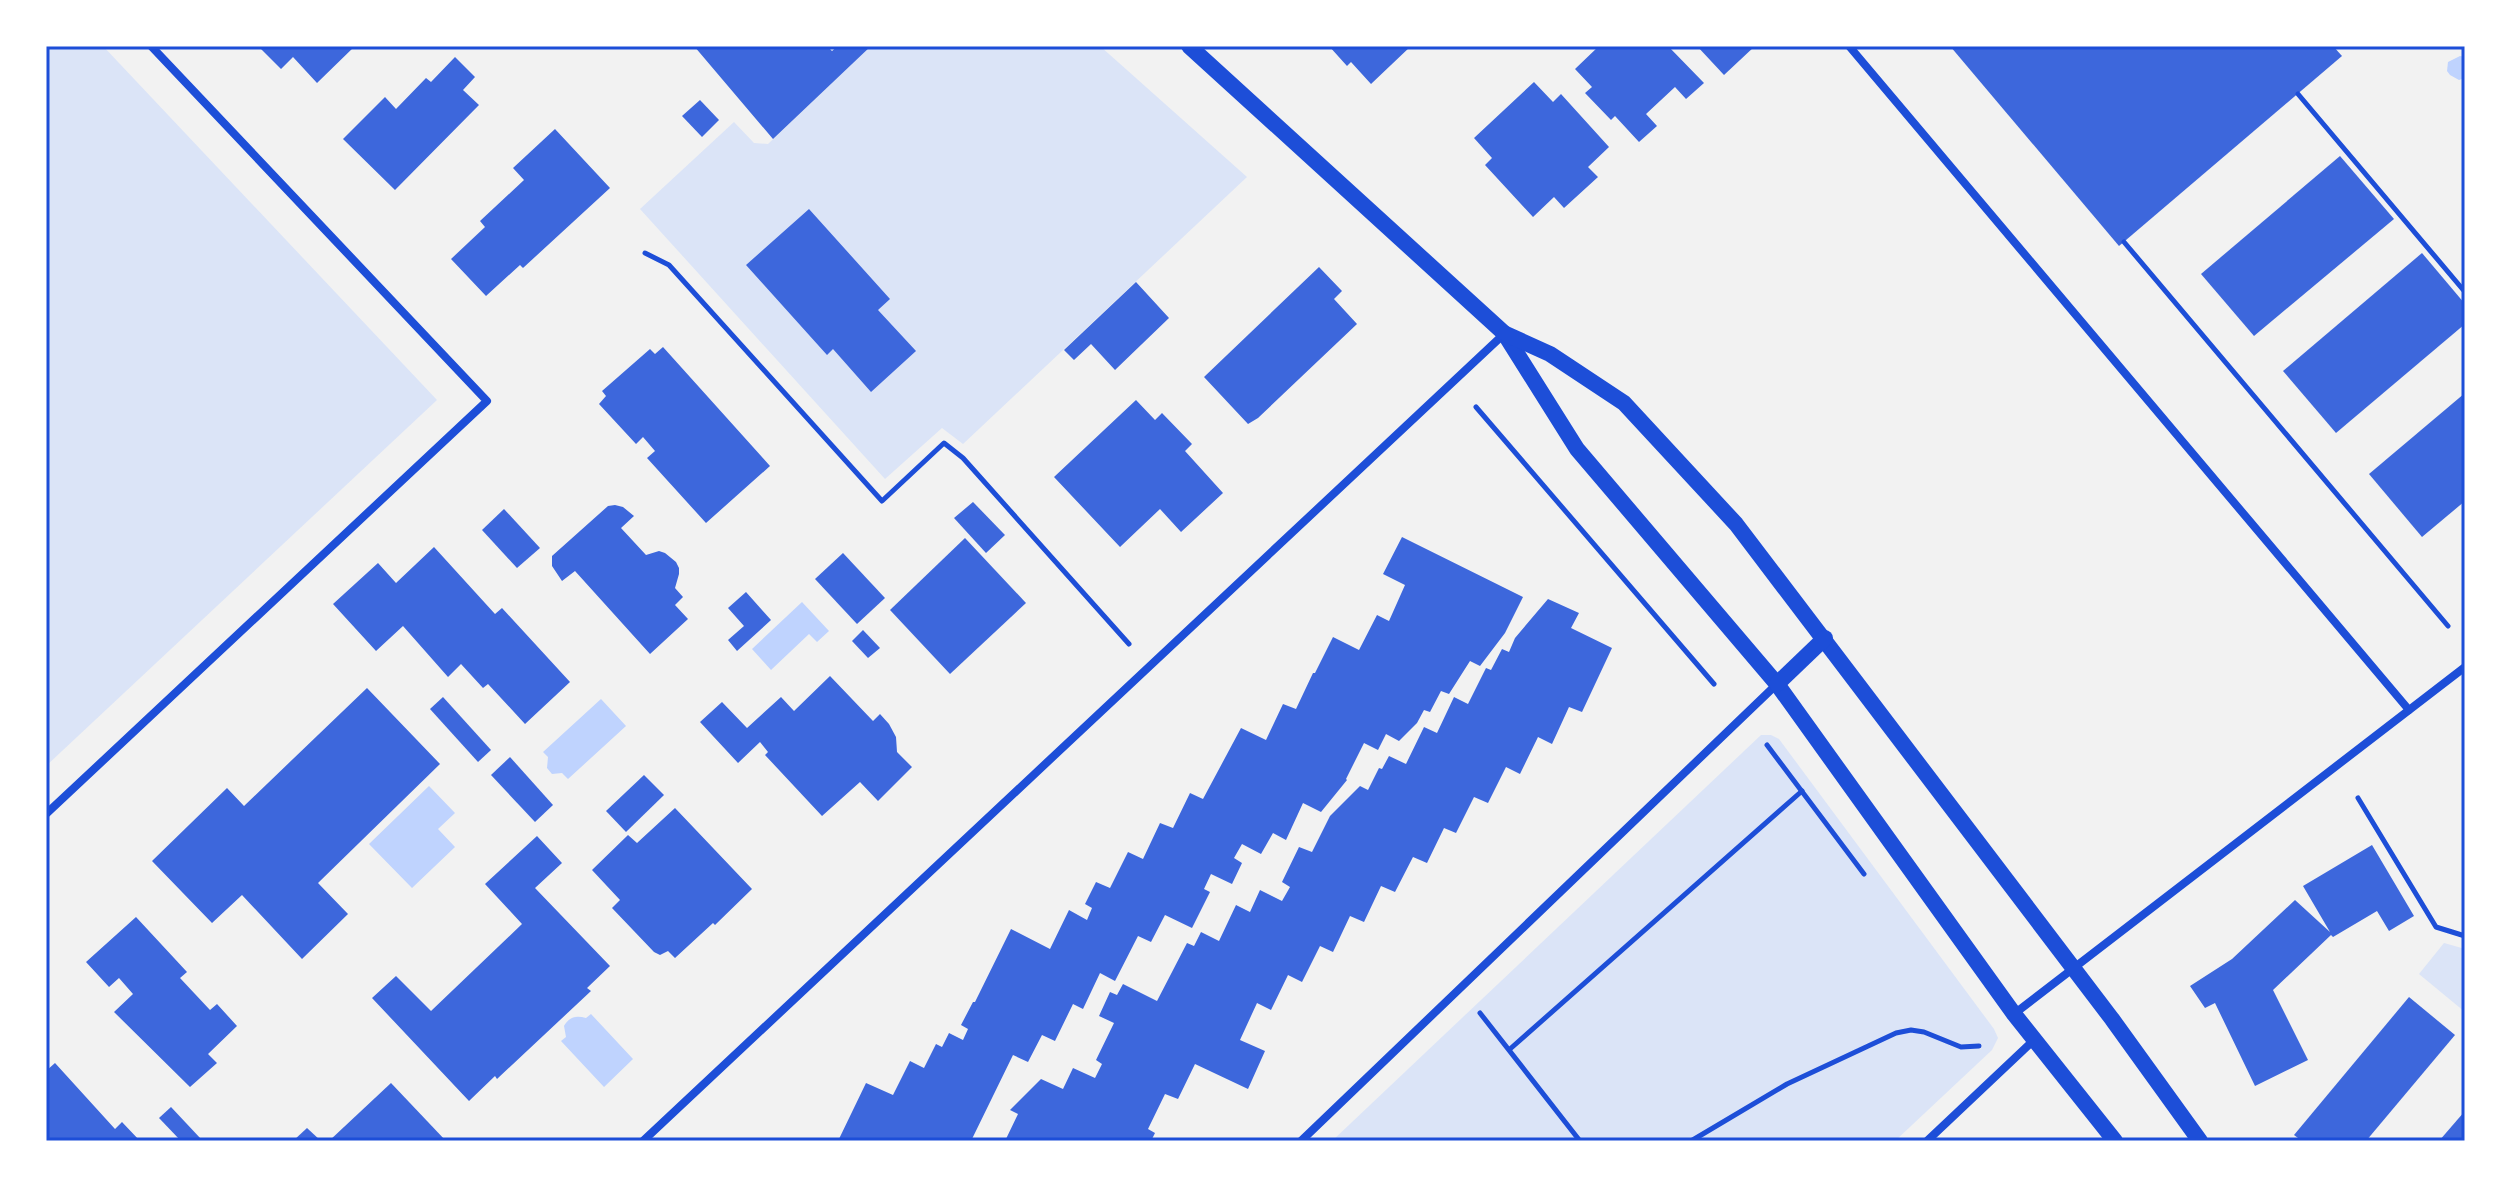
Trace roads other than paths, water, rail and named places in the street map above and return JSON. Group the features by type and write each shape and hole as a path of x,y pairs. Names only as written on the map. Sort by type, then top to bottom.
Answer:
{"main road":[{"path":"1189,46 1504,333 1577,449 1777,684 2014,1014 2115,1141"},
{"path":"1504,333 1550,354 1624,403 1736,524 1825,638 2200,1141"},
{"path":"1777,684 1825,638"}],"street":[{"path":"46,814 487,401 151,46"},
{"path":"1849,46 2409,710"},
{"path":"643,1141 1504,333"},
{"path":"2014,1014 2465,667"},
{"path":"1301,1141 1777,684"},
{"path":"1927,1141 2034,1040"}],"water":[{"path":"2465,57 2465,78 2459,80 2447,71 2448,62"},
{"path":"802,602 829,631 817,642 809,634 771,670 752,649"},
{"path":"601,699 626,726 568,779 562,773 552,774 547,768 548,757 543,752"},
{"path":"429,786 455,813 438,829 455,847 412,888 369,844"},
{"path":"591,1014 633,1059 604,1087 561,1041 566,1037 564,1026 568,1021"}]}
